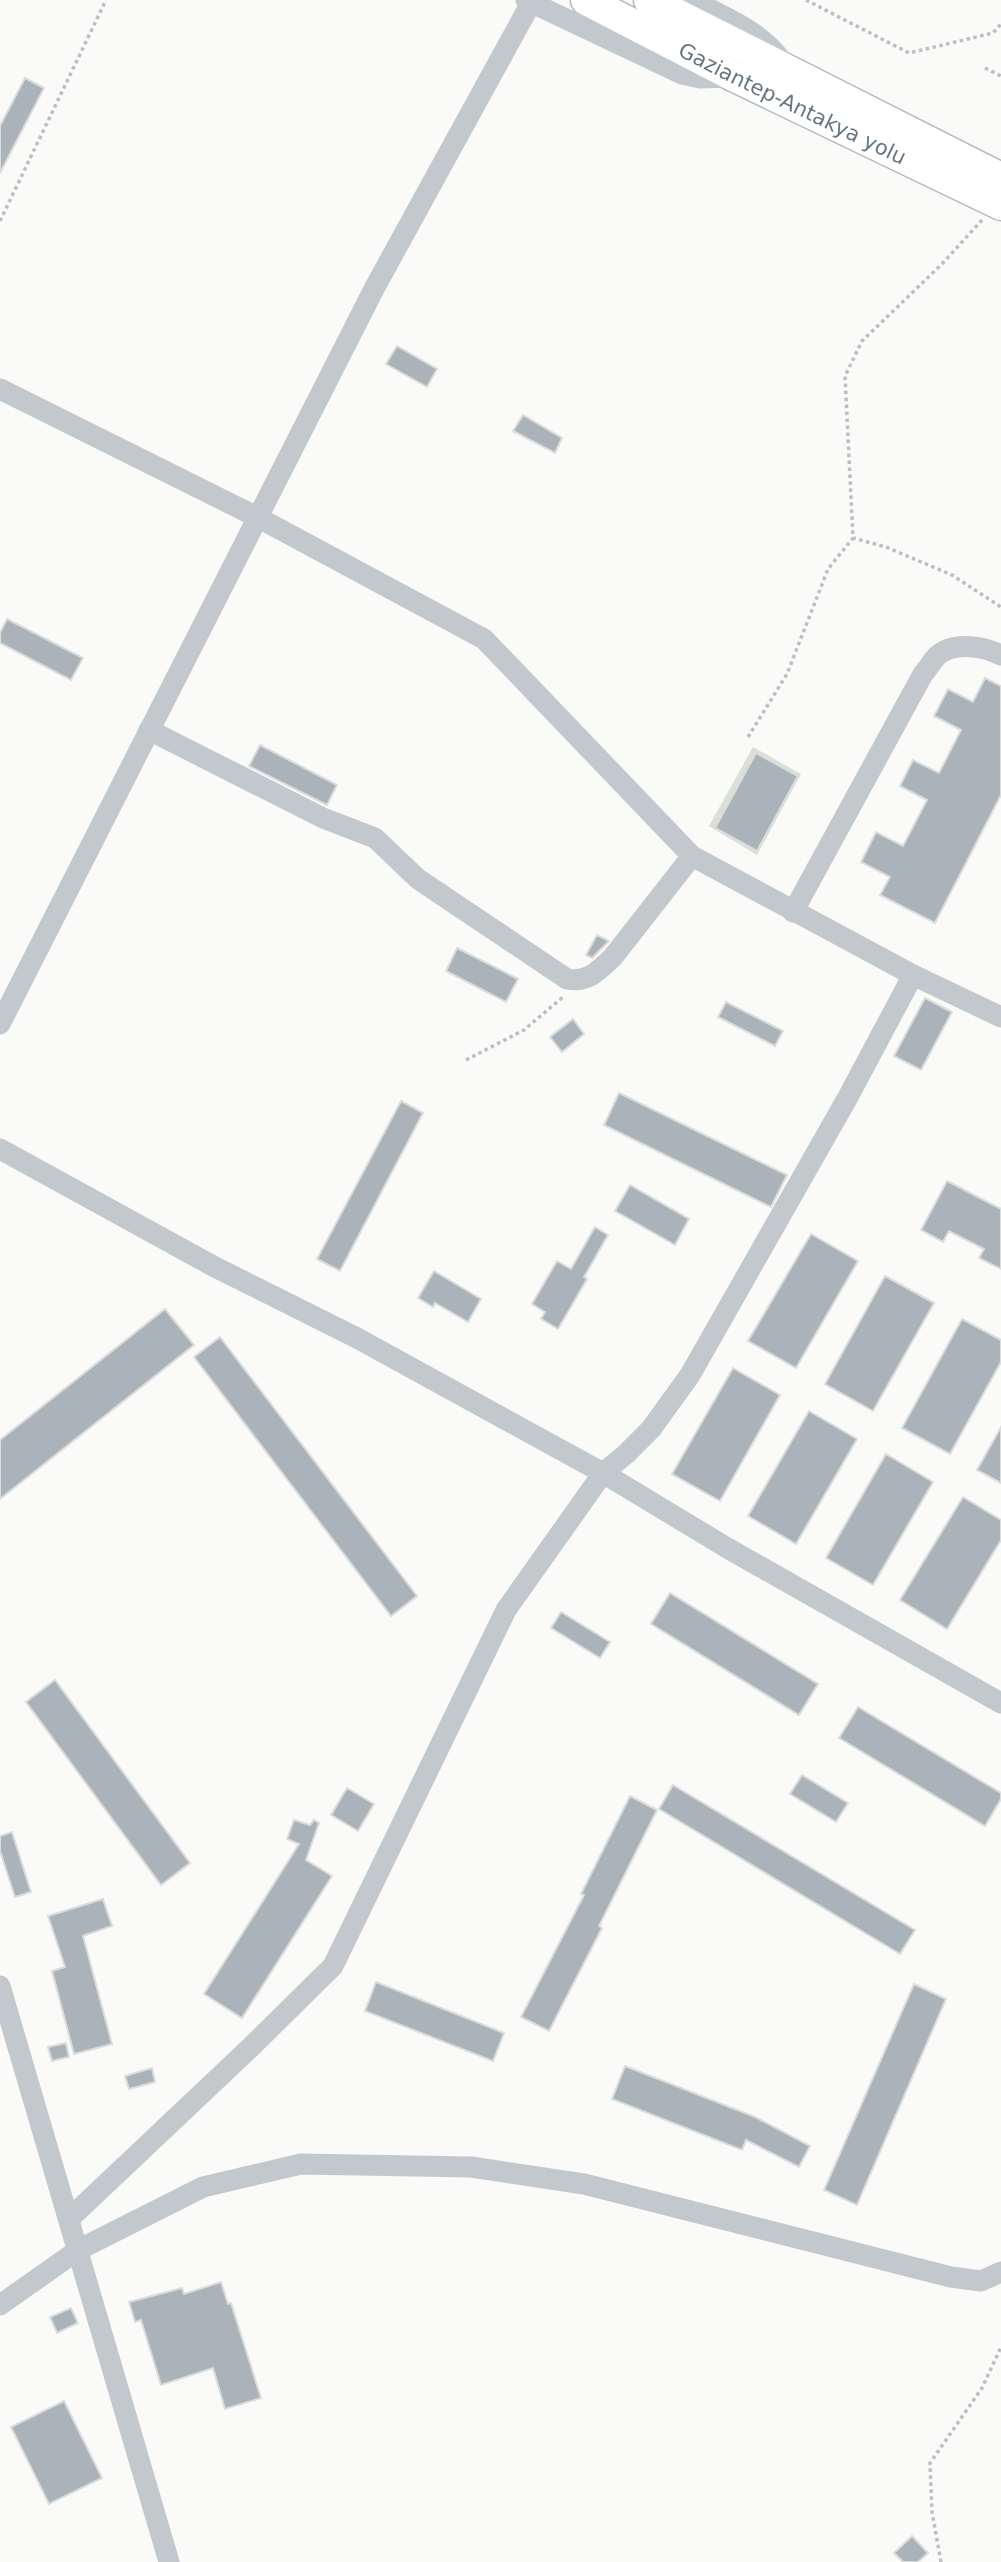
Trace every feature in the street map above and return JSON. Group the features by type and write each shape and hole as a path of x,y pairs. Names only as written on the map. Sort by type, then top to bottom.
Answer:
{"main road":[{"name":"Gaziantep-Antakya yolu","path":"586,0 735,77 1000,195"},
{"name":"Gaziantep-Antakya yolu","path":"649,0 788,70 1000,195"}],"street":[{"path":"692,0 754,34 776,52 788,70"},
{"path":"0,1024 374,287 529,1 682,74 700,78 735,77"},
{"path":"0,389 257,517 484,639 692,856 913,975 1001,1017"},
{"path":"793,912 923,674 938,655 952,648 968,646 1001,654"},
{"path":"149,730 323,818 375,838 418,879 566,979 579,981 598,971 613,957 692,856"},
{"path":"69,2219 333,1966 506,1610 603,1473 651,1429 690,1375 842,1109 913,975"},
{"path":"0,1149 213,1266 357,1338 603,1473 729,1549 1001,1703"},
{"path":"0,1986 169,2562"},
{"path":"0,2305 78,2250 202,2187 301,2164 458,2167 584,2184 951,2277 981,2281 1001,2272"}],"path":[{"path":"0,221 106,0"},
{"path":"806,0 909,52 993,33 1001,24"},
{"path":"985,68 1001,76"},
{"path":"748,737 787,674 828,569 853,538 845,376 862,341 942,264 1000,195"},
{"path":"853,538 886,547 952,575 1001,607"},
{"path":"466,1060 524,1030 579,981"},
{"path":"941,2562 932,2512 930,2463 982,2388 1001,2347"}],"shaded area":[{"path":"753,747 801,774 757,855 709,826"}],"building":[{"path":"25,78 44,88 0,173 0,126"},
{"path":"397,346 437,369 427,387 386,364"},
{"path":"523,415 562,438 555,453 513,431"},
{"path":"7,619 83,658 71,680 0,643 0,633"},
{"path":"985,678 1001,686 1001,795 935,923 880,895 890,877 861,862 876,832 903,846 927,800 900,786 913,760 939,773 961,730 934,716 948,689 973,702"},
{"path":"260,745 337,785 327,805 249,766"},
{"path":"756,753 798,776 757,851 715,828"},
{"path":"597,935 609,941 592,958 586,955"},
{"path":"457,948 518,979 506,1002 446,971"},
{"path":"925,998 952,1012 921,1070 894,1056"},
{"path":"726,1002 783,1031 775,1046 718,1017"},
{"path":"573,1019 584,1034 562,1052 550,1037"},
{"path":"619,1093 787,1175 771,1207 604,1125"},
{"path":"401,1101 423,1113 340,1271 317,1259"},
{"path":"947,1181 1001,1209 1001,1269 979,1258 984,1249 949,1231 943,1242 921,1230"},
{"path":"630,1185 689,1219 675,1245 615,1211"},
{"path":"595,1227 608,1235 584,1277 587,1279 558,1329 541,1319 545,1312 532,1304 557,1261 571,1269"},
{"path":"811,1234 858,1261 796,1368 748,1341"},
{"path":"434,1271 481,1299 468,1322 435,1303 433,1307 418,1298"},
{"path":"885,1276 934,1303 873,1411 825,1384"},
{"path":"165,1309 194,1345 0,1499 0,1440"},
{"path":"962,1319 1001,1340 1001,1362 950,1454 902,1428"},
{"path":"220,1337 417,1596 391,1616 194,1357"},
{"path":"733,1368 780,1395 720,1501 672,1474"},
{"path":"809,1411 857,1439 796,1544 748,1516"},
{"path":"1001,1427 1001,1483 977,1470"},
{"path":"886,1454 933,1482 873,1585 826,1558"},
{"path":"963,1497 1001,1520 1001,1540 947,1629 900,1600"},
{"path":"670,1593 818,1684 799,1715 651,1624"},
{"path":"561,1612 610,1642 600,1658 551,1628"},
{"path":"55,1680 190,1863 161,1885 26,1702"},
{"path":"858,1707 1001,1793 1001,1799 985,1826 839,1738"},
{"path":"802,1775 848,1803 836,1822 790,1794"},
{"path":"673,1785 915,1930 900,1954 659,1809"},
{"path":"347,1788 374,1804 358,1831 331,1815"},
{"path":"630,1796 657,1810 599,1926 602,1928 549,2031 521,2017 584,1895 581,1894"},
{"path":"294,1820 310,1825 314,1820 319,1823 306,1860 332,1876 242,2018 204,1994 299,1844 287,1839"},
{"path":"12,1832 31,1892 15,1897 0,1851 0,1836"},
{"path":"103,1899 112,1926 83,1936 112,2044 74,2054 52,1971 65,1967 48,1916"},
{"path":"376,1982 504,2033 493,2061 365,2011"},
{"path":"914,1984 946,1999 857,2205 824,2190"},
{"path":"66,2043 69,2057 52,2061 48,2047"},
{"path":"625,2066 755,2117 810,2146 799,2167 746,2140 742,2150 612,2099"},
{"path":"152,2068 155,2082 129,2089 125,2076"},
{"path":"221,2282 228,2304 231,2303 261,2398 225,2409 213,2368 161,2385 141,2320 135,2322 129,2302 182,2288 184,2294"},
{"path":"71,2308 78,2323 57,2333 50,2317"},
{"path":"64,2401 102,2478 49,2504 11,2427"},
{"path":"912,2536 928,2553 918,2562 903,2562 894,2553"}]}
